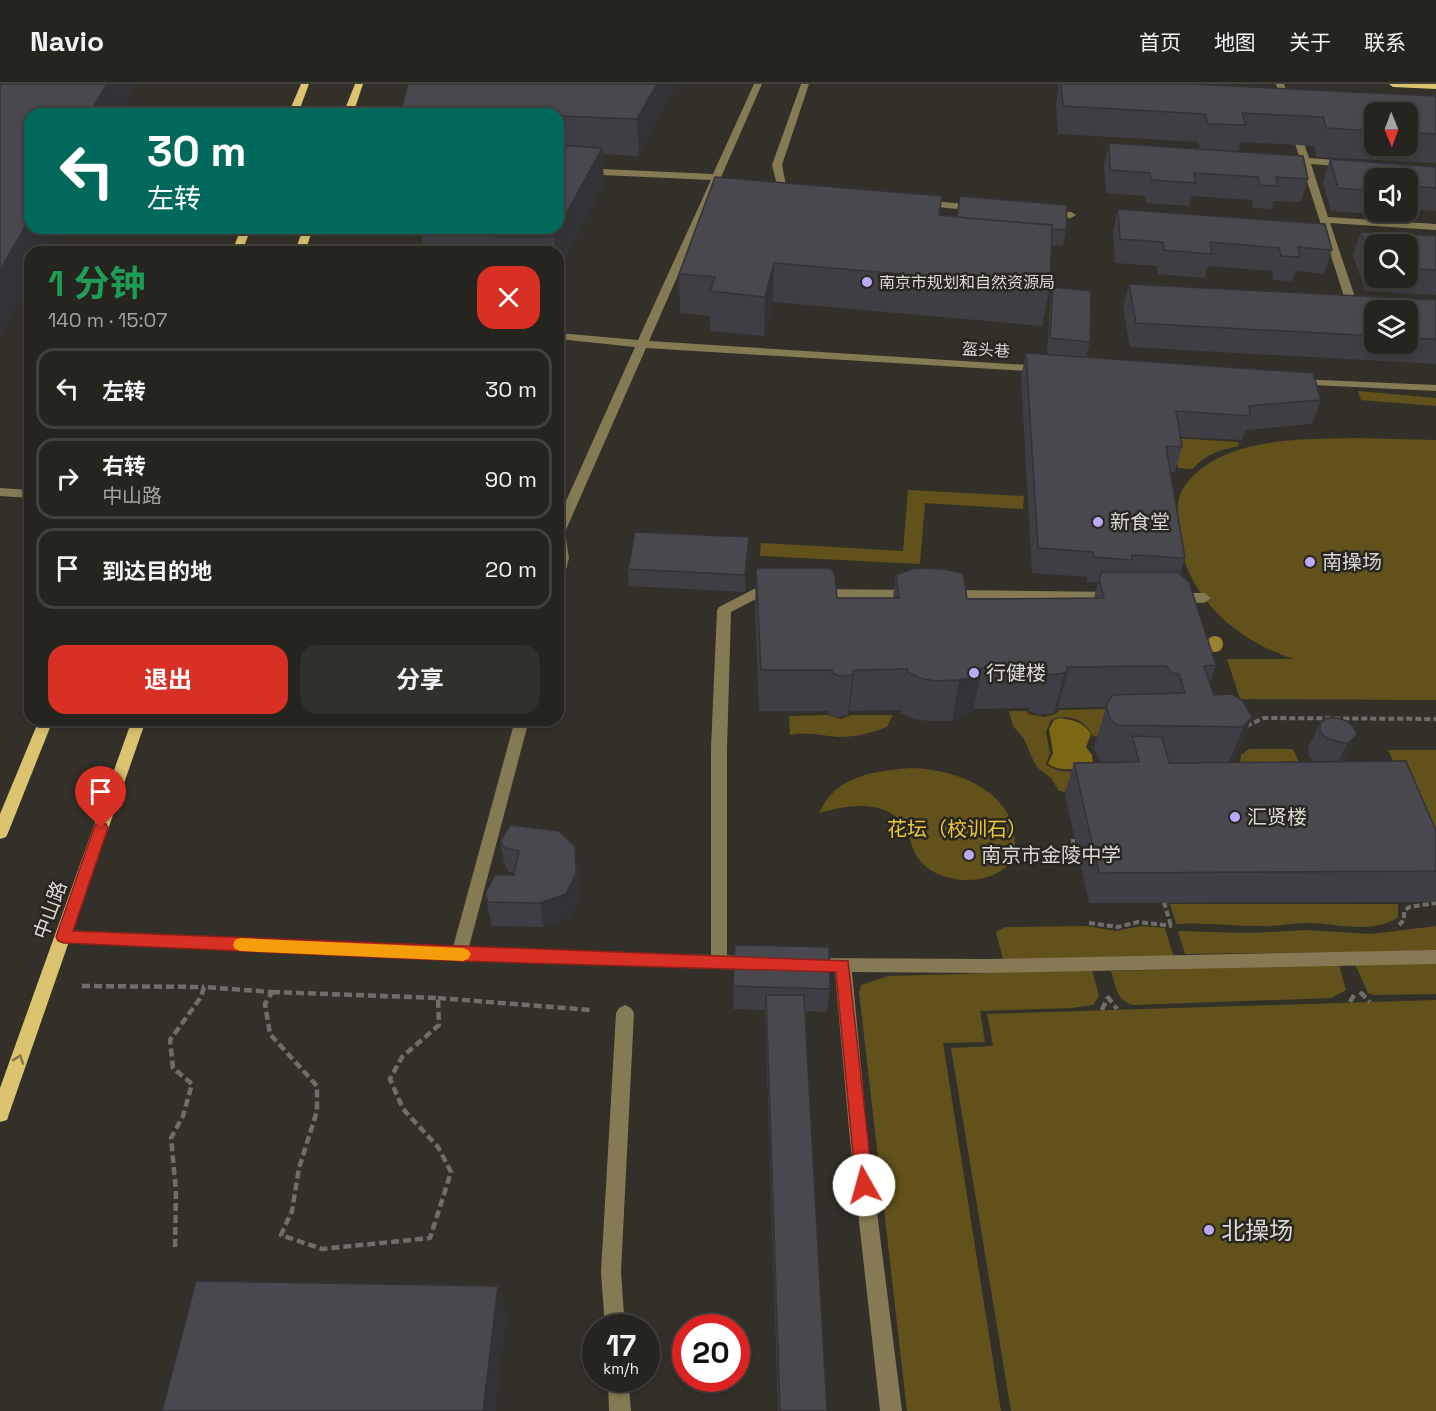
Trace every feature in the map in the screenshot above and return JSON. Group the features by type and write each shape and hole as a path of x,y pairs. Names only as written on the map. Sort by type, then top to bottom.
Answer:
{"main road":[{"path":"296,108 306,84"},
{"path":"350,108 359,84"},
{"path":"1393,84 1436,86"},
{"path":"0,833 44,726"},
{"name":"中山路","path":"0,1114 137,726"}],"street":[{"path":"564,520 759,84"},
{"path":"805,84 777,165 781,187 805,194"},
{"path":"1280,84 1354,312 1364,313"},
{"path":"1305,161 1364,165"},
{"path":"564,170 717,177"},
{"path":"909,202 990,209"},
{"path":"1036,212 1071,215"},
{"path":"1324,220 1436,227"},
{"name":"盔头巷","path":"564,337 643,344 1055,370"},
{"path":"1281,381 1436,388"},
{"path":"0,492 24,494"},
{"path":"719,962 719,748 724,610 754,594 1133,597"},
{"path":"1157,598 1204,598"},
{"path":"459,954 520,726"},
{"path":"64,937 459,954 775,964"},
{"path":"798,964 843,966 1100,964 1436,957"},
{"path":"843,966 859,1140 891,1411"},
{"path":"614,1314 611,1272 625,1012"},
{"path":"619,1392 620,1411"}],"path":[{"path":"1244,727 1264,718 1436,719"},
{"path":"1399,925 1404,920 1404,912 1409,907 1436,903"},
{"path":"44,986 204,987 272,992 438,998 625,1012"},
{"path":"176,1247 176,1191 171,1138 183,1116 192,1084 173,1068 170,1040 201,997 204,987"},
{"path":"1350,1002 1357,989"},
{"path":"272,992 265,1004 270,1034 317,1086 317,1111 299,1168 292,1210 281,1235 322,1249 430,1238 450,1172 438,1148 403,1109 390,1080 402,1057 439,1024 438,998"},
{"path":"1102,1010 1107,998"}],"green space":[{"path":"1358,391 1436,398 1436,406 1361,400"},
{"path":"1173,438 1238,442 1239,446 1213,453 1193,469 1178,468"},
{"name":"南操场","path":"1354,438 1436,440 1436,700 1240,699 1227,659 1294,659 1250,639 1213,609 1199,590 1188,570 1181,547 1178,505 1182,490 1202,468 1227,454 1244,448 1280,441"},
{"path":"908,490 1024,496 1023,509 925,503 920,564 760,556 761,543 903,551"},
{"path":"1151,708 1098,737 1092,735 1080,721 1069,717 1051,720 1046,732 1050,753 1046,765 1060,771 1073,772 1065,792 1059,791 1051,778 1038,768 1024,739 1013,726 1009,711 1027,711 1028,714 1044,717 1056,714 1059,710"},
{"path":"827,715 841,719 851,715 893,715 887,727 869,733 839,737 790,735 789,716"},
{"path":"1249,749 1293,749 1302,769 1396,768 1388,750 1436,750 1436,848 1240,765 1241,755"},
{"name":"花坛（校训石）","path":"912,768 952,774 988,792 1001,804 1011,820 1015,838 1013,860 1001,871 980,879 948,878 922,863 916,855 904,826 887,811 876,807 853,806 819,813 826,800 836,790 858,777"},
{"path":"1170,904 1398,904 1398,917 1377,926 1366,927 1307,923 1266,926 1176,924"},
{"path":"1087,926 1116,931 1141,926 1165,928 1174,958 1003,959 996,932 1006,927"},
{"path":"1436,926 1436,951 1185,954 1178,931 1249,933 1307,930 1371,934"},
{"path":"1355,964 1436,964 1436,994 1374,995 1368,993"},
{"path":"1339,965 1346,990 1331,998 1134,1005 1120,997 1111,971"},
{"path":"1092,970 1099,996 1093,1005 1071,1008 980,1011 985,1042 943,1043 1001,1411 907,1411 859,992 861,985 888,976"},
{"name":"北操场","path":"1436,1000 1436,1411 1011,1411 951,1048 993,1046 987,1014"}],"shaded area":[{"path":"1060,718 1078,722 1091,734 1086,747 1092,755 1093,764 1076,769 1065,769 1048,764 1053,753 1049,729 1054,720"}],"building":[{"path":"0,84 107,84 93,108 24,108 24,228 0,270"},
{"path":"408,84 657,84 637,119 564,116 564,108 402,108"},
{"path":"1061,84 1189,84 1436,96 1436,134 1418,133 1418,102 1364,102 1364,130 1326,128 1323,117 1242,113 1246,125 1208,124 1205,114 1063,106"},
{"path":"1109,143 1303,156 1308,179 1276,177 1278,186 1260,185 1258,177 1194,173 1195,183 1151,180 1150,173 1110,170"},
{"path":"564,145 602,148 564,218"},
{"path":"1330,159 1436,167 1436,188 1418,187 1418,168 1364,168 1364,190 1338,188"},
{"path":"715,177 942,196 939,215 1052,225 1050,287 774,263 765,297 710,291 715,277 679,274"},
{"path":"960,196 1067,205 1066,230 1052,229 1052,225 957,217"},
{"path":"1118,209 1325,224 1332,250 1298,247 1300,257 1281,256 1279,248 1210,242 1212,254 1164,250 1163,242 1120,239"},
{"path":"1361,232 1398,234 1364,234 1364,241"},
{"path":"465,234 555,234 554,236 512,237"},
{"path":"1418,235 1436,236 1436,270 1418,269"},
{"path":"1129,284 1436,300 1436,339 1418,338 1418,300 1364,300 1364,335 1136,323"},
{"path":"1053,287 1091,291 1090,342 1050,338"},
{"path":"1026,353 1313,373 1321,400 1249,406 1250,416 1176,411 1182,447 1166,446 1185,558 1132,555 1132,560 1094,557 1093,552 1038,548"},
{"path":"635,532 749,537 745,575 628,569"},
{"path":"756,568 828,568 835,575 837,598 899,598 896,575 915,568 943,569 963,573 967,599 1104,598 1099,579 1102,572 1178,572 1189,582 1216,665 1204,666 1214,695 1232,694 1242,700 1252,717 1243,727 1117,725 1110,719 1106,707 1113,695 1185,693 1179,674 1172,673 1166,666 1067,667 1068,670 1064,673 1049,675 1038,671 1037,668 980,668 981,672 973,677 934,681 907,672 908,669 854,670 852,675 840,676 832,673 832,670 761,670"},
{"path":"1327,718 1338,718 1349,722 1357,735 1347,744 1328,739 1320,732 1320,723"},
{"name":"汇贤楼","path":"1132,736 1162,737 1169,763 1406,761 1436,831 1436,871 1099,873 1074,763 1139,762"},
{"path":"510,825 559,831 575,846 576,874 566,894 540,903 488,902 485,894 495,875 514,875 519,851 505,848 500,842"},
{"path":"735,945 829,947 830,989 733,986"},
{"path":"766,995 804,995 827,1411 780,1411"},
{"path":"196,1281 498,1286 483,1411 162,1411"}],"slow traffic":[{"path":"240,945 463,954"}],"place":[{"name":"南京市规划和自然资源局","path":"867,282"},
{"name":"新食堂","path":"1098,522"},
{"name":"南操场","path":"1310,562"},
{"name":"行健楼","path":"974,673"},
{"name":"汇贤楼","path":"1235,817"},
{"name":"南京市金陵中学","path":"969,855"},
{"name":"北操场","path":"1209,1230"}],"route":[{"path":"101,828 64,937 459,954 843,966 864,1185"}]}
